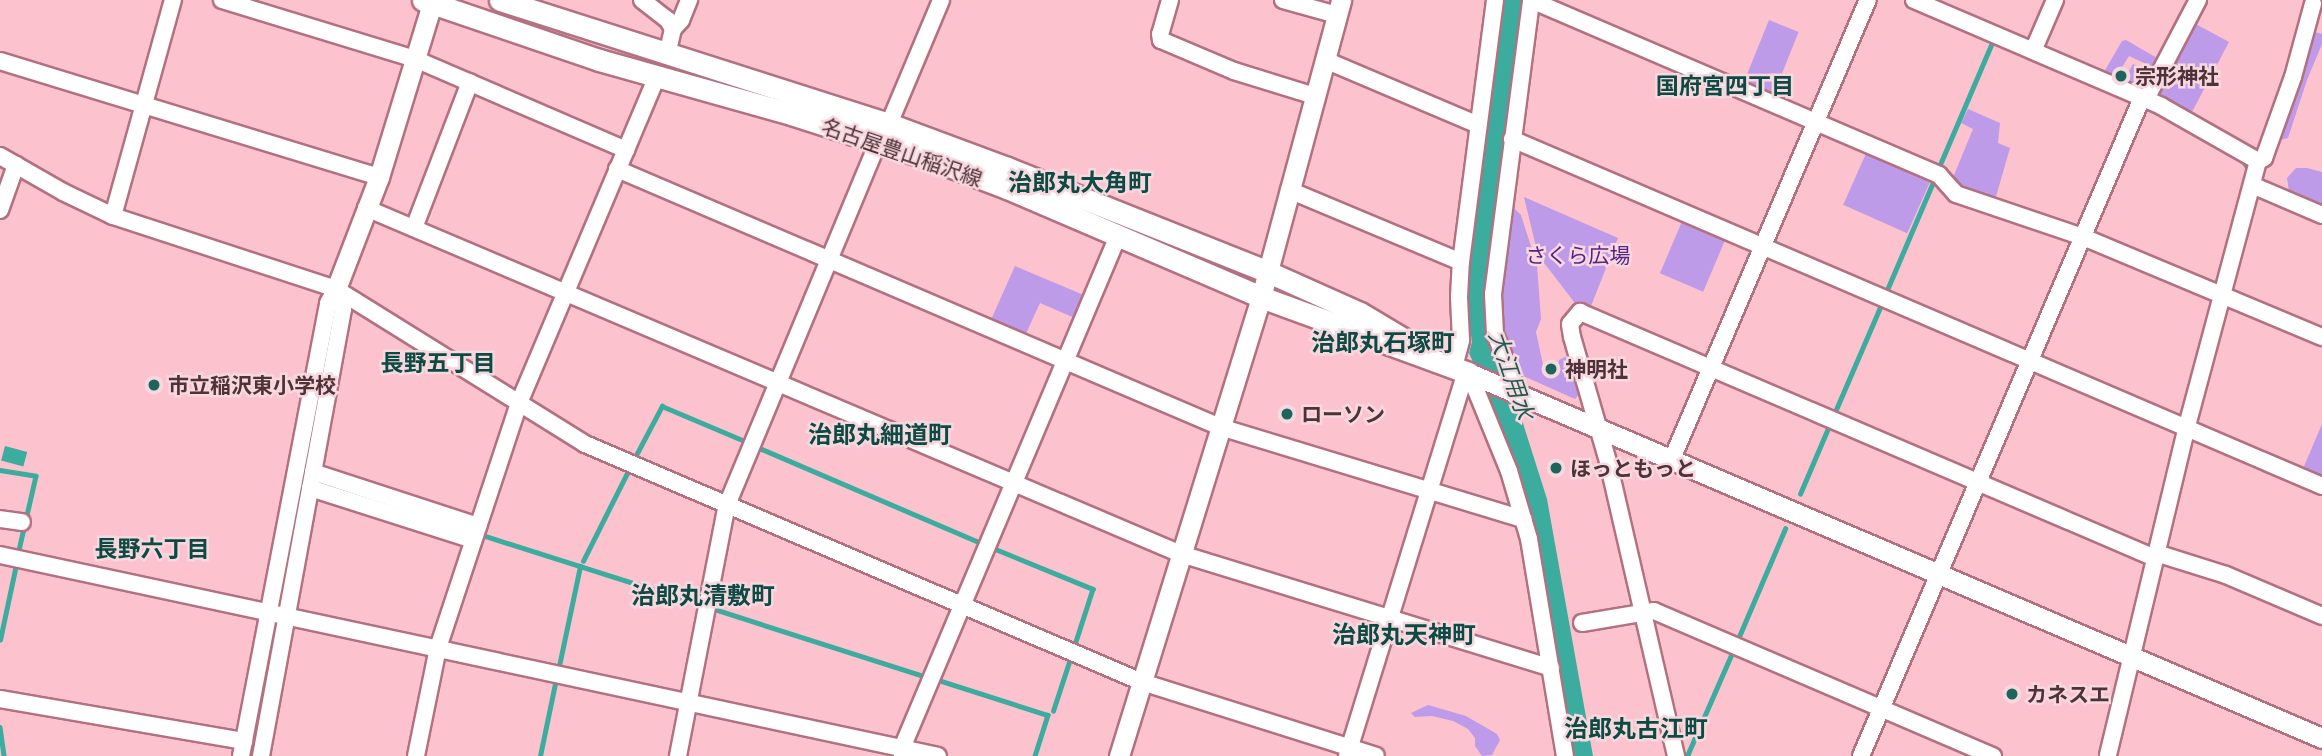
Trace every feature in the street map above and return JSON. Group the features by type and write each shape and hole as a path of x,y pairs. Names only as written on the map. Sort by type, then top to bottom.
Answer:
{"main road":[{"name":"名古屋豊山稲沢線","path":"500,0 667,55 1266,271 1360,313 1463,370"},
{"name":"名古屋豊山稲沢線","path":"429,1 599,60 883,133 1261,297 1463,370"}],"street":[{"path":"113,216 173,0"},
{"path":"222,0 415,59 626,150"},
{"path":"642,0 668,20 673,29"},
{"path":"667,55 673,29 681,20 689,0"},
{"path":"678,756 727,505 941,0"},
{"path":"1170,0 1160,34 1161,40 1234,71 1315,96"},
{"path":"1119,756 1261,297 1339,8 1283,0"},
{"path":"1348,752 1429,491 1463,370 1461,262 1495,0"},
{"path":"1517,393 1495,334 1493,294 1531,0 1939,175 1956,194 2083,237 2322,337"},
{"path":"1672,459 1868,0"},
{"path":"1914,0 2144,99 2258,161"},
{"path":"2033,51 2055,0"},
{"path":"1861,756 2144,99 2198,0"},
{"path":"261,756 279,614 328,303 336,289 379,177 415,59 429,1"},
{"path":"2108,756 2186,426 2258,161 2264,158 2293,77 2313,4"},
{"path":"1325,60 1478,125"},
{"path":"0,61 379,177"},
{"path":"416,756 438,648 519,403 657,76"},
{"path":"414,228 470,82"},
{"path":"1512,139 2322,486"},
{"path":"0,156 113,216 336,289 585,444 1142,682 1348,752 1376,756"},
{"path":"0,210 16,165"},
{"path":"617,169 1220,427 1523,519"},
{"path":"2252,185 2322,215"},
{"path":"1289,190 1461,262"},
{"path":"366,208 1181,554 1551,668"},
{"path":"902,752 1118,236"},
{"path":"0,699 243,748 312,480 344,309 336,289"},
{"path":"1676,756 1600,428 1572,337 1570,324 1580,312 2156,555 2226,575 2322,616"},
{"path":"1463,370 2322,738"},
{"path":"1463,370 1509,471 1523,519 1566,756"},
{"path":"312,480 476,533"},
{"path":"0,519 22,522"},
{"path":"0,555 690,702 902,752 939,756"},
{"path":"1582,623 1654,611 1993,756"}],"green space":[{"path":"1769,20 1799,32 1773,95 1744,83"},
{"path":"2194,23 2229,42 2192,112 2163,97 2158,91"},
{"path":"2312,31 2322,34 2322,44 2288,138 2280,140"},
{"path":"2126,40 2157,58 2155,68 2129,56 2116,77 2104,72 2122,41"},
{"path":"2133,64 2151,73 2146,86 2139,88 2124,80"},
{"path":"1968,109 2000,123 1998,143 2010,148 1995,200 1958,187 1952,180 1973,129 1961,123"},
{"path":"1868,149 1932,177 1907,233 1843,205"},
{"path":"2296,168 2322,172 2322,205 2289,191 2287,178"},
{"name":"さくら広場","path":"1524,197 1618,238 1589,311 1578,307 1538,255"},
{"path":"1511,205 1521,215 1537,265 1541,319 1536,332 1544,369 1550,374 1557,372 1559,360 1567,356 1572,359 1580,393 1575,399 1515,370 1501,336 1498,301"},
{"path":"1683,219 1726,237 1703,292 1660,273"},
{"path":"1015,266 1086,296 1077,319 1040,303 1024,338 990,322"},
{"path":"2322,424 2322,480 2302,471"},
{"path":"1428,705 1466,716 1497,734 1500,740 1492,755 1482,756 1468,729 1453,721 1432,716 1415,717 1411,713"}],"shaded area":[{"path":"1502,0 1522,0 1486,308 1487,326 1492,351 1499,358 1514,395 1547,499 1593,756 1572,756 1519,468 1469,353 1472,342 1467,285"},
{"path":"5,446 27,452 23,466 1,460"}],"waterway":[{"path":"1939,167 1992,43"},
{"path":"2233,222 2248,169 2243,161"},
{"path":"1887,290 1934,180"},
{"path":"1835,412 1881,305"},
{"path":"634,459 662,406 745,441"},
{"path":"1800,494 1829,426"},
{"path":"757,447 981,543"},
{"path":"0,470 36,476 19,550"},
{"path":"583,561 627,473"},
{"path":"1738,639 1785,529"},
{"path":"482,535 699,604"},
{"path":"993,548 1093,589 1074,648"},
{"path":"0,640 16,565"},
{"path":"559,666 580,566"},
{"path":"714,609 924,676"},
{"path":"252,756 276,626"},
{"path":"1687,756 1732,653"},
{"path":"1053,711 1069,662"},
{"path":"540,756 556,679"},
{"path":"938,680 1048,715 1035,756"},
{"path":"0,727 4,756"}],"place":[{"name":"宗形神社","path":"2121,76"},
{"name":"神明社","path":"1551,369"},
{"name":"市立稲沢東小学校","path":"154,385"},
{"name":"ローソン","path":"1287,414"},
{"name":"ほっともっと","path":"1556,468"},
{"name":"カネスエ","path":"2012,694"}],"district":[{"name":"国府宮四丁目","path":"1725,85"},
{"name":"治郎丸大角町","path":"1080,182"},
{"name":"治郎丸石塚町","path":"1383,342"},
{"name":"長野五丁目","path":"438,362"},
{"name":"治郎丸細道町","path":"880,434"},
{"name":"長野六丁目","path":"152,548"},
{"name":"治郎丸清敷町","path":"703,595"},
{"name":"治郎丸天神町","path":"1404,634"},
{"name":"治郎丸古江町","path":"1636,728"}],"water label":[{"name":"大江用水","path":"1512,375"}]}
